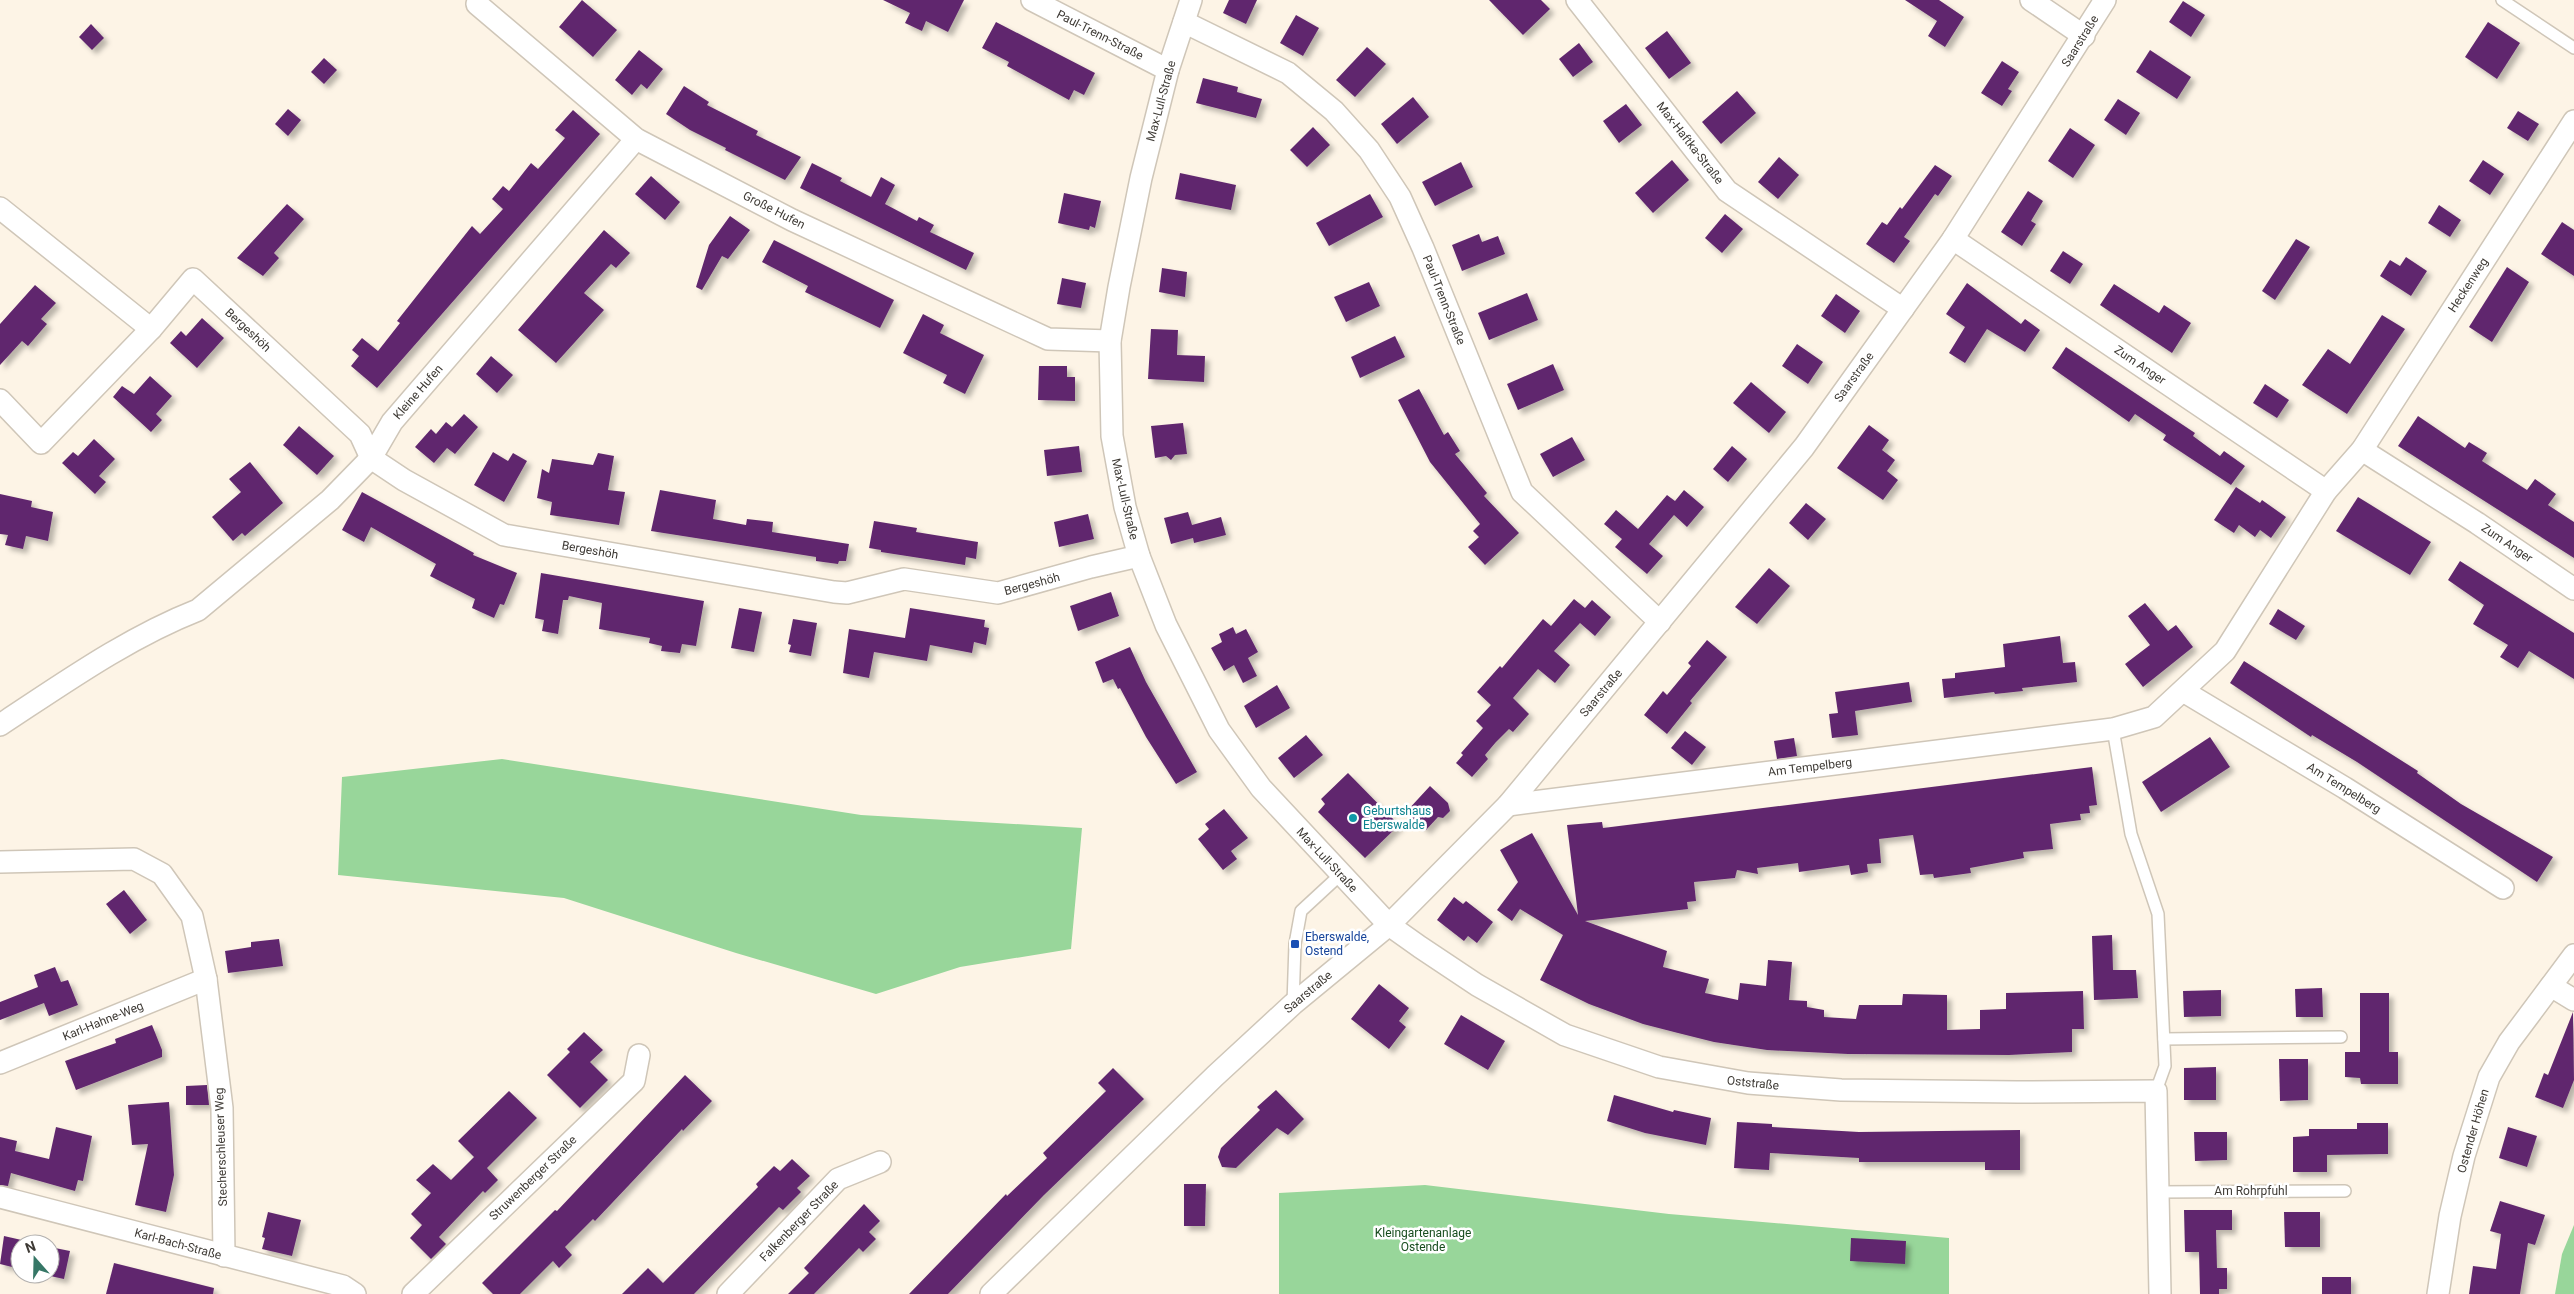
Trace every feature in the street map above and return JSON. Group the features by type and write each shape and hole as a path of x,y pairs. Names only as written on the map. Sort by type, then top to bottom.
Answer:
{"street":[{"name":"Paul-Trenn-Straße","path":"1032,0 1168,70"},
{"name":"Max-Lull-Straße","path":"1191,0 1168,70 1141,178 1110,341 1112,436 1125,507 1139,556 1186,670 1219,730 1261,788 1340,875 1389,925"},
{"name":"Max-Haftka-Straße","path":"1577,0 1727,191 1903,309"},
{"path":"2031,0 2084,36"},
{"name":"Saarstraße","path":"991,1294 1214,1076 1293,1004 1389,925 1508,805 1804,447 1953,239 2084,36 2105,0"},
{"name":"Große Hufen","path":"477,4 636,139 792,220 1048,339 1110,341"},
{"name":"Paul-Trenn-Straße","path":"1184,22 1288,73 1334,110 1369,150 1400,197 1423,248 1522,492 1660,622"},
{"name":"Heckenweg","path":"2362,450 2574,121"},
{"name":"Kleine Hufen","path":"0,725 101,658 176,618 198,610 330,500 371,458 392,422 636,139"},
{"path":"0,208 151,329"},
{"name":"Zum Anger","path":"1953,239 2326,491"},
{"name":"Bergeshöh","path":"0,400 41,442 151,329 193,279 360,434 371,458 404,480 504,535 847,593 904,579 998,593 1091,567 1139,556"},
{"name":"Zum Anger","path":"2362,450 2477,523 2574,589"},
{"name":"Am Tempelberg","path":"1508,805 2113,729 2154,717 2225,651 2326,491 2362,450"},
{"name":"Am Tempelberg","path":"2183,691 2345,788 2503,888"},
{"name":"Stecherschleuser Weg","path":"0,862 134,859 162,874 192,916 206,979 222,1108 224,1256"},
{"name":"Oststraße","path":"1389,925 1477,985 1565,1035 1659,1068 1696,1076 1748,1083 1841,1090 2156,1091"},
{"name":"Ostender Höhen","path":"2438,1294 2450,1216 2464,1156 2489,1077 2509,1042 2574,954"},
{"name":"Karl-Hahne-Weg","path":"0,1063 206,979"},
{"path":"2551,986 2574,1000"},
{"name":"Struwenberger Straße","path":"413,1294 634,1082 639,1055"},
{"path":"2156,1091 2160,1294"},
{"name":"Falkenberger Straße","path":"728,1294 838,1179 880,1162"},
{"name":"Karl-Bach-Straße","path":"0,1197 343,1286 355,1294"}],"lane":[{"path":"2502,0 2574,48"},
{"path":"2113,729 2131,834 2158,914 2165,1066 2156,1091"},
{"path":"1293,1004 1294,944 1301,911 1340,875"},
{"path":"2164,1039 2341,1037"},
{"name":"Am Rohrpfuhl","path":"2157,1192 2345,1191"}],"green space":[{"path":"502,759 861,815 1082,828 1071,949 960,967 876,994 736,953 564,898 338,875 342,777"},
{"name":"Kleingartenanlage Ostende","path":"1425,1185 1669,1214 1949,1238 1949,1294 1279,1294 1279,1193"},
{"path":"2574,1225 2574,1294 2555,1294 2562,1254"}],"building":[{"path":"582,0 617,30 593,57 559,27"},
{"path":"883,0 964,0 948,32 926,21 922,31 905,23 910,13"},
{"path":"1229,0 1257,0 1246,24 1223,13"},
{"path":"1489,0 1541,0 1550,9 1523,35"},
{"path":"1905,0 1939,0 1964,17 1945,47 1928,36 1937,21"},
{"path":"2183,1 2205,15 2191,37 2169,22"},
{"path":"1296,15 1319,28 1303,56 1280,43"},
{"path":"996,22 1095,73 1084,95 1074,90 1069,100 1007,66 1009,62 982,48"},
{"path":"2488,22 2520,43 2497,79 2465,57"},
{"path":"91,24 104,38 92,50 79,37"},
{"path":"1667,31 1691,63 1669,79 1645,48"},
{"path":"1579,43 1593,62 1573,77 1559,59"},
{"path":"1367,47 1386,64 1355,97 1336,80"},
{"path":"639,50 663,69 647,89 641,84 632,95 615,80"},
{"path":"2150,50 2191,77 2177,99 2136,72"},
{"path":"324,58 337,70 324,84 311,72"},
{"path":"2002,61 2019,72 2008,89 2012,91 2002,106 1981,93"},
{"path":"1203,78 1238,87 1237,92 1262,99 1256,118 1196,103"},
{"path":"684,86 709,102 707,105 758,131 756,135 801,157 785,180 725,150 726,148 690,130 666,114"},
{"path":"1737,91 1756,113 1721,144 1702,122"},
{"path":"1413,97 1429,117 1397,144 1381,124"},
{"path":"2118,99 2140,113 2126,135 2104,120"},
{"path":"1626,104 1642,125 1619,143 1603,121"},
{"path":"288,109 301,120 288,136 275,124"},
{"path":"573,110 600,134 377,388 351,366 359,356 352,350 362,338 378,351 400,323 397,321 472,226 480,234 503,209 492,199 503,186 509,191 531,163 538,169 565,138 555,130"},
{"path":"2518,111 2539,124 2528,141 2507,128"},
{"path":"1313,127 1330,145 1307,167 1290,150"},
{"path":"2070,128 2095,145 2073,178 2048,161"},
{"path":"1779,157 1799,175 1778,199 1758,182"},
{"path":"1672,160 1689,180 1653,213 1635,193"},
{"path":"2483,160 2504,174 2490,195 2469,181"},
{"path":"1461,162 1473,187 1435,206 1422,182"},
{"path":"812,163 842,178 840,181 871,197 881,177 895,185 885,204 917,221 919,217 934,225 930,232 974,253 966,270 800,188"},
{"path":"1935,165 1952,176 1938,196 1935,194 1904,237 1910,241 1894,263 1866,244 1882,222 1887,225 1900,207 1902,209"},
{"path":"1180,173 1236,185 1231,210 1175,199"},
{"path":"651,176 680,202 665,220 635,194"},
{"path":"2028,191 2043,201 2031,221 2036,224 2022,246 2001,232"},
{"path":"1064,193 1101,201 1095,228 1090,226 1089,230 1058,223"},
{"path":"1370,194 1383,217 1329,246 1316,223"},
{"path":"287,204 304,219 274,253 279,258 263,276 237,258"},
{"path":"2439,205 2461,220 2450,237 2428,223"},
{"path":"1725,214 1743,229 1722,253 1705,238"},
{"path":"730,216 750,230 728,259 722,256 702,290 696,287 709,245"},
{"path":"2562,222 2574,230 2574,276 2541,254"},
{"path":"604,230 630,253 616,268 611,264 584,293 604,310 556,363 518,330"},
{"path":"1479,234 1482,242 1498,236 1505,254 1462,271 1452,245"},
{"path":"2296,239 2310,247 2275,300 2262,291"},
{"path":"774,240 894,300 880,328 805,292 808,286 762,262"},
{"path":"2063,251 2083,264 2070,284 2050,271"},
{"path":"2406,257 2427,271 2411,296 2380,276 2390,260 2400,266"},
{"path":"2507,267 2529,282 2492,342 2469,327"},
{"path":"1162,268 1187,272 1185,297 1159,292"},
{"path":"1062,278 1086,283 1081,308 1057,304"},
{"path":"1369,282 1380,306 1346,322 1334,297"},
{"path":"1967,283 2021,324 2025,319 2040,330 2025,352 1987,329 1965,363 1949,353 1965,327 1946,314"},
{"path":"2114,284 2159,313 2164,305 2191,323 2172,353 2100,305"},
{"path":"35,285 56,303 41,319 47,324 28,346 22,341 0,365 0,324"},
{"path":"1527,293 1538,320 1489,340 1478,313"},
{"path":"1836,294 1860,311 1845,333 1821,316"},
{"path":"923,314 944,325 940,333 984,355 965,394 943,383 947,375 903,353"},
{"path":"2382,315 2405,329 2347,414 2302,385 2328,349 2350,364"},
{"path":"202,318 224,338 197,368 170,343 181,331 186,336"},
{"path":"1151,329 1178,330 1177,355 1205,356 1204,382 1148,379"},
{"path":"1395,336 1405,357 1360,378 1351,357"},
{"path":"1797,344 1823,362 1808,384 1782,366"},
{"path":"2066,347 2195,433 2193,436 2220,456 2224,451 2245,466 2231,485 2163,440 2166,435 2135,414 2129,422 2052,368"},
{"path":"491,356 513,375 497,393 476,374"},
{"path":"1553,364 1564,390 1518,410 1507,384"},
{"path":"1039,366 1067,366 1067,377 1075,377 1075,401 1038,400"},
{"path":"150,376 172,396 156,414 162,420 151,432 113,397 122,386 134,394"},
{"path":"1751,382 1786,412 1769,433 1733,403"},
{"path":"2265,384 2289,400 2277,418 2253,403"},
{"path":"1419,389 1444,435 1448,432 1460,451 1455,454 1487,493 1484,496 1519,533 1485,565 1468,547 1479,537 1473,531 1480,524 1430,462 1398,400"},
{"path":"464,414 478,427 455,454 447,448 434,463 415,447 431,429 436,434 446,422 452,427"},
{"path":"2418,416 2465,448 2469,442 2487,453 2482,461 2527,490 2535,479 2556,494 2548,505 2574,522 2574,558 2398,446"},
{"path":"1183,423 1187,454 1175,455 1171,460 1166,456 1155,458 1151,426"},
{"path":"1869,425 1889,440 1882,450 1895,460 1887,471 1898,480 1883,500 1837,468"},
{"path":"299,426 334,456 317,475 283,445"},
{"path":"1572,437 1585,460 1553,477 1540,454"},
{"path":"94,439 115,459 99,476 106,482 95,494 62,463 73,452 78,456"},
{"path":"1079,446 1082,472 1047,476 1044,450"},
{"path":"1732,446 1747,459 1728,482 1713,469"},
{"path":"493,452 508,461 513,453 527,461 504,502 474,485"},
{"path":"598,453 614,456 608,490 625,492 619,525 550,515 552,502 537,498 542,469 549,473 552,459 593,465"},
{"path":"250,462 283,503 245,536 242,533 233,541 212,517 241,492 229,479"},
{"path":"2236,487 2260,503 2262,500 2286,517 2271,538 2260,530 2255,537 2239,525 2234,533 2214,520"},
{"path":"660,490 716,500 713,519 746,525 747,519 773,522 772,532 849,544 846,561 839,561 838,564 816,561 816,557 651,531"},
{"path":"1684,490 1704,507 1687,527 1674,515 1649,544 1663,556 1647,574 1615,547 1622,539 1604,524 1616,510 1638,529 1667,495 1675,501"},
{"path":"362,492 474,553 473,555 517,573 504,605 500,604 494,618 472,608 475,599 430,576 436,564 371,527 364,542 342,530"},
{"path":"0,494 32,501 31,507 53,512 48,541 26,536 23,549 5,545 8,535 0,534"},
{"path":"2358,497 2431,542 2410,575 2336,531"},
{"path":"1806,503 1826,519 1808,540 1789,523"},
{"path":"1188,512 1192,525 1221,517 1226,535 1194,543 1193,538 1171,544 1164,518"},
{"path":"1088,514 1094,539 1059,547 1054,522"},
{"path":"874,521 917,528 916,532 978,542 976,559 966,557 965,565 881,552 881,550 869,548"},
{"path":"2460,561 2574,633 2574,679 2529,651 2518,668 2500,657 2508,645 2473,624 2484,605 2448,580"},
{"path":"1769,568 1790,586 1757,624 1735,607"},
{"path":"541,573 704,601 696,646 682,644 680,653 661,651 662,646 649,643 650,638 599,629 602,603 569,596 568,600 563,600 558,634 542,631 544,620 535,618"},
{"path":"1111,592 1119,616 1078,631 1070,606"},
{"path":"1574,599 1585,608 1592,600 1611,617 1595,636 1580,623 1554,651 1570,665 1555,683 1538,669 1513,698 1529,714 1513,732 1509,729 1496,742 1485,755 1488,759 1472,777 1456,763 1463,755 1461,753 1483,728 1476,721 1491,705 1477,692 1500,666 1502,668 1543,619 1551,626"},
{"path":"2145,603 2168,631 2176,625 2193,647 2143,687 2125,664 2150,645 2128,616"},
{"path":"739,608 762,612 754,652 731,648"},
{"path":"910,608 985,620 984,627 989,628 986,645 974,642 972,653 930,645 927,661 874,652 869,678 843,673 849,629 905,638"},
{"path":"2278,609 2305,626 2296,640 2269,624"},
{"path":"793,619 817,623 811,656 789,652 791,645 788,644"},
{"path":"1233,627 1236,634 1246,629 1258,652 1248,658 1257,676 1243,683 1234,665 1224,671 1211,648 1222,642 1219,634"},
{"path":"2060,636 2063,663 2075,662 2077,682 2022,688 2023,691 1995,694 1994,692 1944,698 1942,679 1955,678 1955,673 2005,667 2003,644"},
{"path":"1707,640 1727,657 1690,701 1692,703 1667,734 1644,715 1663,691 1667,695 1691,666 1688,663"},
{"path":"1130,647 1146,682 1197,772 1176,784 1146,737 1120,688 1118,689 1113,679 1103,683 1095,662"},
{"path":"2244,661 2418,771 2417,773 2461,804 2553,857 2537,882 2357,762 2312,735 2311,737 2230,683"},
{"path":"1909,682 1912,702 1855,711 1858,735 1832,738 1829,714 1838,713 1835,692"},
{"path":"1277,685 1290,708 1256,728 1244,706"},
{"path":"1685,731 1706,747 1692,765 1671,748"},
{"path":"1306,735 1323,755 1294,778 1278,758"},
{"path":"2210,737 2230,767 2161,812 2142,782"},
{"path":"1794,738 1797,756 1777,759 1774,741"},
{"path":"2092,767 2097,805 2089,806 2090,813 2080,814 2081,820 2050,824 2053,849 2023,852 2024,858 1970,868 1971,873 1934,878 1933,874 1920,875 1913,835 1879,839 1881,863 1867,864 1868,872 1851,875 1849,865 1799,872 1798,863 1757,868 1758,874 1737,870 1735,878 1694,882 1696,901 1687,902 1688,909 1585,921 1667,951 1663,967 1709,979 1705,993 1738,1000 1740,983 1766,986 1768,960 1792,962 1789,1000 1807,1001 1807,1007 1824,1010 1824,1017 1856,1019 1859,1005 1902,1005 1903,994 1947,995 1947,1030 1980,1029 1980,1010 2006,1009 2006,993 2083,991 2084,1029 2072,1029 2072,1052 2009,1055 1848,1054 1767,1050 1714,1042 1643,1024 1589,1004 1540,980 1563,935 1520,909 1512,921 1497,910 1518,882 1500,850 1532,833 1578,915 1567,825 1602,822 1603,828"},
{"name":"Geburtshaus Eberswalde","path":"1348,773 1399,825 1365,858 1318,812 1325,804 1321,799"},
{"path":"1430,786 1448,803 1450,811 1443,818 1438,817 1426,830 1406,812"},
{"path":"1224,809 1248,838 1231,851 1237,859 1223,870 1198,839 1209,829 1205,824"},
{"path":"124,890 147,920 130,934 106,904"},
{"path":"1454,897 1463,904 1466,901 1493,922 1477,943 1468,936 1464,941 1437,920"},
{"path":"2112,935 2113,970 2136,970 2138,998 2094,1000 2092,936"},
{"path":"279,939 283,966 228,973 225,951 251,947 251,942"},
{"path":"55,967 61,982 68,980 78,1005 49,1016 44,1003 0,1020 0,1002 38,987 34,975"},
{"path":"1379,984 1409,1008 1399,1021 1406,1027 1389,1049 1351,1019"},
{"path":"2322,988 2323,1017 2296,1017 2295,989"},
{"path":"2221,990 2221,1016 2184,1017 2183,991"},
{"path":"2360,993 2389,993 2389,1052 2398,1052 2398,1084 2361,1084 2360,1078 2345,1077 2345,1052 2360,1052"},
{"path":"2573,1012 2574,1080 2563,1108 2535,1097 2544,1073 2548,1075"},
{"path":"1461,1015 1505,1041 1488,1070 1444,1044"},
{"path":"152,1025 162,1050 162,1057 76,1090 65,1061 116,1043 115,1039"},
{"path":"584,1032 603,1050 590,1062 608,1080 580,1108 547,1075 570,1052 567,1049"},
{"path":"2279,1059 2308,1059 2308,1100 2280,1101"},
{"path":"2216,1067 2216,1100 2184,1100 2184,1068"},
{"path":"1113,1068 1144,1099 1044,1195 948,1294 909,1294 1006,1194 1007,1196 1047,1158 1043,1153 1106,1091 1098,1083"},
{"path":"685,1075 712,1101 683,1131 682,1129 595,1221 593,1219 565,1247 572,1255 559,1268 553,1261 520,1294 493,1294 482,1283 555,1210 557,1211"},
{"path":"207,1085 209,1105 186,1105 186,1086"},
{"path":"1276,1090 1304,1119 1288,1135 1277,1128 1236,1168 1222,1167 1218,1157 1221,1148 1260,1110 1257,1107"},
{"path":"509,1091 537,1118 487,1168 498,1180 485,1193 483,1191 439,1237 446,1244 431,1259 410,1238 422,1225 411,1214 431,1193 416,1180 433,1164 451,1180 474,1157 458,1141"},
{"path":"1614,1095 1673,1112 1674,1110 1711,1118 1706,1145 1645,1133 1607,1121"},
{"path":"169,1102 174,1175 166,1212 135,1205 148,1144 132,1145 128,1105"},
{"path":"1737,1122 1772,1124 1772,1127 1859,1132 2020,1130 2020,1170 1985,1170 1985,1162 1859,1162 1859,1158 1770,1153 1769,1170 1734,1168"},
{"path":"2357,1123 2388,1123 2388,1154 2327,1155 2327,1172 2293,1172 2293,1137 2309,1136 2309,1129 2357,1129"},
{"path":"56,1127 92,1136 83,1181 78,1180 75,1191 11,1173 8,1186 0,1185 0,1137 17,1141 15,1151 49,1159"},
{"path":"2508,1127 2537,1136 2527,1167 2499,1158"},
{"path":"2194,1132 2227,1132 2227,1160 2195,1161"},
{"path":"792,1159 810,1176 797,1188 801,1192 783,1210 779,1207 694,1294 622,1294 648,1268 663,1283 758,1187 756,1184 774,1166 780,1171"},
{"path":"1184,1184 1206,1184 1205,1226 1184,1226"},
{"path":"2500,1201 2545,1215 2535,1245 2528,1243 2520,1294 2469,1294 2473,1266 2496,1269 2501,1234 2490,1231"},
{"path":"864,1204 880,1221 869,1232 876,1239 863,1252 859,1248 814,1294 788,1294 809,1273 804,1268"},
{"path":"2184,1210 2232,1210 2232,1230 2216,1230 2217,1268 2227,1268 2227,1289 2219,1289 2219,1294 2200,1294 2199,1252 2185,1252"},
{"path":"268,1212 301,1220 292,1256 262,1249 265,1238 262,1237"},
{"path":"2284,1212 2320,1212 2320,1247 2285,1247"},
{"path":"4,1236 10,1237 10,1266 0,1264"},
{"path":"1851,1238 1906,1241 1905,1264 1850,1261"},
{"path":"60,1249 70,1251 64,1279 60,1278"},
{"path":"114,1263 214,1288 213,1294 106,1294"},
{"path":"2322,1277 2351,1277 2351,1294 2322,1294"}],"place":[{"name":"Geburtshaus Eberswalde","path":"1353,818"},
{"name":"Eberswalde, Ostend","path":"1295,944"}]}
